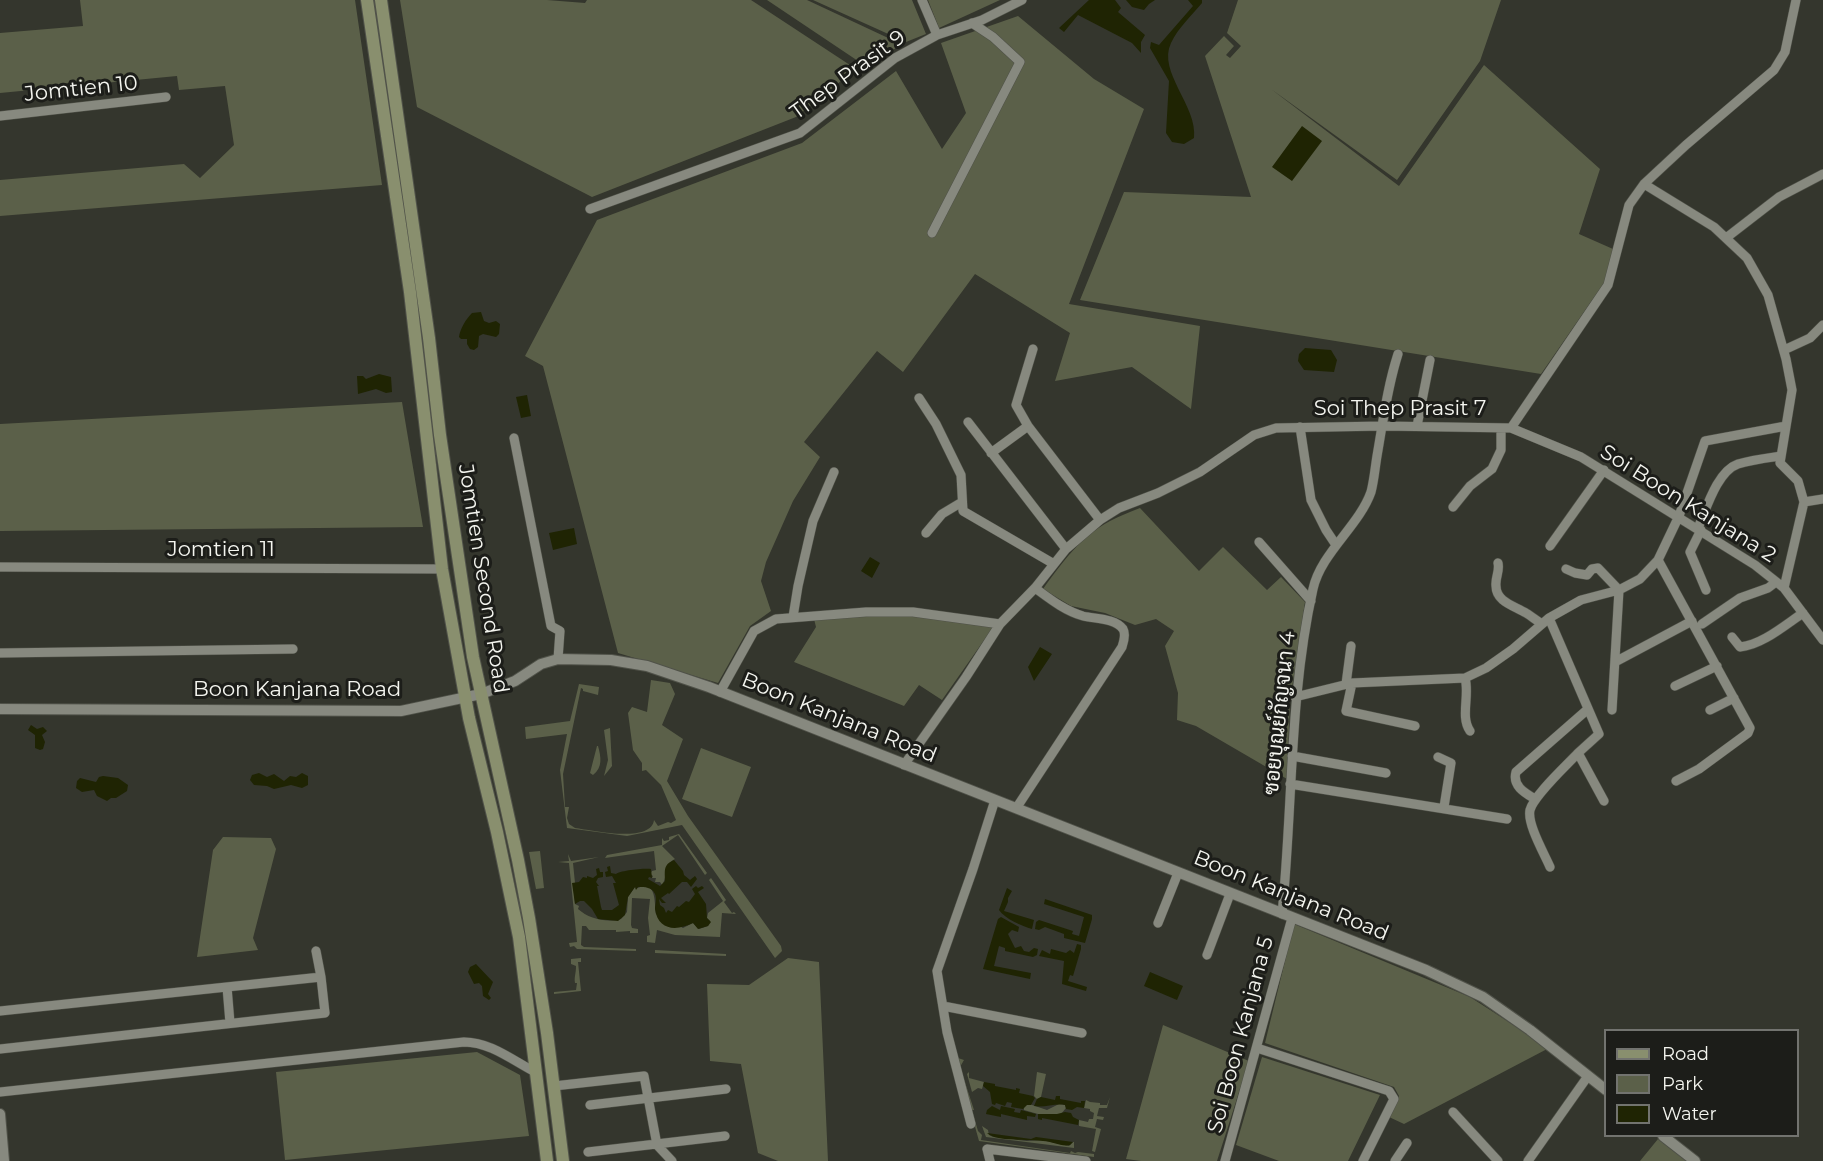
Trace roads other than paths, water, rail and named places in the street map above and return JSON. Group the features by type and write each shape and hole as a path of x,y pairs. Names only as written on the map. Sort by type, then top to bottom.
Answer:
{"main road":[{"name":"Jomtien Second Road","path":"367,0 440,435 473,657 518,860 537,966 563,1161"},
{"name":"Jomtien Second Road","path":"381,0 416,291 442,569 465,697 519,937 547,1161"}],"street":[{"path":"922,0 937,35"},
{"name":"Thep Prasit 9","path":"590,209 800,133 895,58 937,35 972,23 1022,0"},
{"name":"Soi Thep Prasit 7","path":"904,765 1000,624 1035,588 1066,549 1100,520 1119,508 1158,493 1200,472 1254,435 1276,428 1417,426 1506,428 1608,285 1629,205 1644,184 1774,70 1785,52 1796,0"},
{"path":"932,233 1020,62 993,37 972,23"},
{"name":"Jomtien 10","path":"0,116 166,98"},
{"path":"1726,238 1779,197 1823,174"},
{"path":"1644,184 1714,227 1747,258 1768,295 1784,350 1792,390 1780,462 1798,481 1804,502 1780,585 1740,598 1702,624"},
{"path":"1784,350 1810,338 1823,325"},
{"path":"1033,349 1016,405 1028,426 1100,520"},
{"name":"ซอยบุณย์กัญจนา 4","path":"1287,916 1290,784 1295,697 1311,601 1314,586 1336,545 1362,510 1371,491 1391,375 1398,354"},
{"path":"1417,426 1430,360"},
{"path":"919,398 936,424 961,475 963,511 1054,564"},
{"path":"968,422 1066,549"},
{"path":"992,453 1028,426"},
{"path":"1295,697 1349,683 1465,678 1486,668 1513,649 1545,621 1581,600 1619,590 1640,579 1658,560 1679,516 1705,441 1786,426"},
{"path":"1300,427 1311,500 1336,545"},
{"path":"1453,507 1470,486 1492,469 1501,450 1506,428"},
{"name":"Soi Boon Kanjana 2","path":"1506,428 1581,457 1755,565 1780,585 1822,635"},
{"path":"514,438 551,626 560,631 558,659"},
{"path":"1706,590 1690,552 1719,482 1736,464 1781,456"},
{"path":"1550,546 1604,470"},
{"path":"793,617 813,521 834,472"},
{"path":"1804,502 1823,499"},
{"path":"926,532 942,514 962,502"},
{"path":"1259,542 1311,601"},
{"path":"1658,560 1750,728 1698,769 1676,781"},
{"path":"1497,563 1499,573 1495,584 1497,592 1504,601 1545,621 1599,734 1535,799 1530,811 1532,828 1550,867"},
{"name":"Jomtien 11","path":"0,567 442,569"},
{"path":"1566,569 1587,575 1592,569 1598,568 1619,590 1612,710"},
{"path":"1017,807 1122,647 1125,635 1123,629 1115,623 1082,616 1063,608 1035,588"},
{"path":"448,602 465,599"},
{"path":"720,692 754,631 777,619 866,612 913,612 1000,624"},
{"path":"1732,637 1740,647 1744,647 1766,638 1803,613"},
{"path":"1615,662 1692,621"},
{"path":"1350,646 1346,711 1415,726"},
{"path":"0,653 293,649"},
{"name":"Boon Kanjana Road","path":"0,709 400,711 481,694 515,681 541,664 558,659 611,660 647,666 1017,807 1230,894 1426,970 1483,997 1530,1030 1604,1089"},
{"path":"1675,686 1717,666"},
{"path":"1465,678 1467,687 1465,724 1470,731"},
{"path":"1710,710 1734,698"},
{"path":"1535,799 1516,784 1514,777 1516,772 1588,709"},
{"path":"1578,753 1604,801"},
{"path":"1292,756 1386,773"},
{"path":"1438,757 1450,762 1451,765 1444,807"},
{"path":"1290,784 1444,807 1507,819"},
{"path":"971,1124 947,1032 937,971 973,869 994,800"},
{"path":"1158,923 1178,873"},
{"path":"1207,955 1230,894"},
{"name":"Soi Boon Kanjana 5","path":"1225,1161 1257,1048 1287,916"},
{"path":"0,1048 325,1013 316,951"},
{"path":"0,1011 321,977"},
{"path":"227,987 230,1023"},
{"path":"943,1006 1082,1033"},
{"path":"0,1092 464,1042 477,1042 490,1047 535,1072"},
{"path":"1257,1048 1389,1091 1394,1099 1363,1161"},
{"path":"554,1086 644,1076 657,1145 672,1161"},
{"path":"1528,1161 1588,1076"},
{"path":"590,1105 726,1089"},
{"path":"1453,1112 1498,1161"},
{"path":"0,1114 4,1161"},
{"path":"588,1152 725,1136"},
{"path":"1664,1137 1695,1161"},
{"path":"1395,1161 1407,1143"},
{"path":"990,1161 987,1149 1086,1161"}],"water":[{"path":"1089,0 1115,0 1121,8 1118,12 1145,35 1141,42 1141,53 1132,43 1078,15 1064,32 1059,28"},
{"path":"1126,0 1155,0 1144,10 1132,7"},
{"path":"1188,0 1202,0 1202,3 1177,32 1168,54 1169,66 1194,126 1194,138 1184,144 1172,142 1166,133 1169,81 1150,48 1151,42 1159,45 1193,6"},
{"path":"1302,126 1322,141 1292,181 1272,167"},
{"path":"481,312 484,321 489,323 496,321 500,324 499,334 496,337 483,334 479,336 478,347 474,350 470,349 467,339 459,337 470,315"},
{"path":"1305,348 1331,350 1337,360 1334,372 1304,370 1298,361 1299,354"},
{"path":"379,374 391,377 392,392 386,393 376,389 358,394 357,376 363,376 366,379"},
{"path":"527,395 531,416 521,418 516,397"},
{"path":"574,528 577,544 553,550 549,533"},
{"path":"870,557 880,563 872,578 861,571"},
{"path":"1040,647 1052,654 1034,681 1028,667"},
{"path":"31,725 37,729 43,727 47,731 42,735 45,742 43,749 35,748 35,735 28,730"},
{"path":"259,773 267,777 274,774 284,781 290,776 296,777 302,773 308,776 308,785 302,788 291,785 274,789 254,785 250,780 252,775"},
{"path":"99,777 118,778 128,785 127,791 107,801 97,796 94,790 82,792 76,788 80,778 96,782"},
{"path":"674,860 690,880 695,876 697,879 691,887 687,882 682,882 661,898 666,903 662,903 659,899 660,905 666,913 668,910 672,912 677,906 679,907 686,901 689,902 695,894 692,889 702,886 704,888 698,892 706,904 707,918 711,922 708,926 698,929 693,923 675,928 664,925 657,916 655,894 646,887 638,887 636,890 635,887 628,897 625,915 618,921 598,919 584,901 575,904 572,883 579,882 587,876 593,878 597,875 596,869 599,868 600,872 603,872 603,877 598,878 596,882 599,886 597,886 602,910 612,910 619,905 613,883 616,883 612,876 606,877 607,867 610,866 611,873 616,874 651,869 652,878 648,879 660,886 665,881 666,866"},
{"path":"1007,888 1012,891 1004,911 1034,920 1032,929 1009,919 999,910"},
{"path":"1045,899 1092,915 1085,943 1064,938 1064,934 1045,927 1035,929 1036,922 1039,920 1073,931 1072,934 1079,936 1084,917 1044,904"},
{"path":"1001,917 1019,927 1018,932 1012,930 1008,934 1015,948 1021,946 1024,951 1029,952 1034,948 1038,949 1037,955 1033,957 1005,951 1005,948 999,946 994,966 1031,973 1030,979 983,969 998,919"},
{"path":"1077,944 1081,945 1081,949 1073,976 1070,975 1068,981 1087,987 1086,991 1062,984 1064,961 1039,956 1042,950 1050,954 1051,949 1066,953 1070,950 1074,953"},
{"path":"476,964 493,982 488,994 491,998 489,1000 483,996 482,986 479,983 474,984 468,972 470,967"},
{"path":"1150,972 1183,986 1177,1000 1144,986"},
{"path":"984,1082 995,1084 995,1086 1020,1089 1019,1093 1035,1098 1031,1105 1023,1109 1011,1107 1012,1103 1007,1102 1005,1106 996,1103 995,1105 992,1104 990,1092 983,1086"},
{"path":"1056,1096 1060,1096 1060,1099 1081,1103 1085,1101 1084,1108 1077,1107 1072,1110 1066,1109 1065,1105 1034,1106 1037,1099 1041,1097 1055,1100"},
{"path":"992,1106 1000,1110 1001,1106 1015,1109 1014,1112 1020,1113 1021,1110 1036,1114 1035,1117 1027,1116 1027,1120 1001,1114 1001,1117 986,1114"},
{"path":"1071,1113 1079,1120 1078,1125 1038,1119 1038,1114"},
{"path":"987,1133 1073,1142 1070,1145 1063,1145 1046,1141 1014,1140 998,1138"}]}
